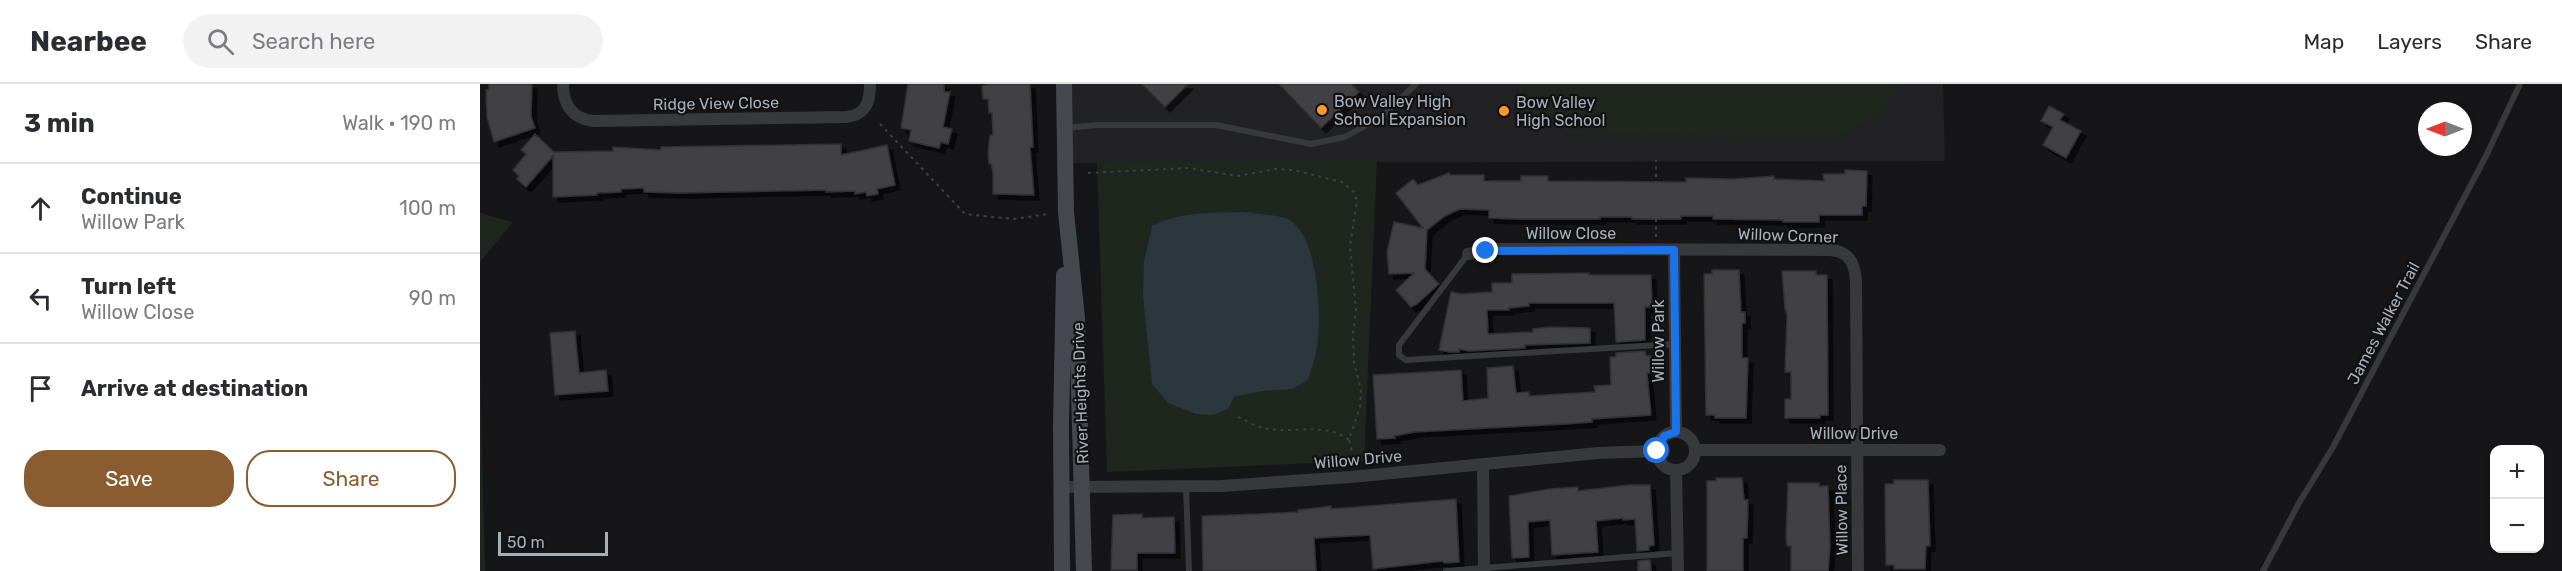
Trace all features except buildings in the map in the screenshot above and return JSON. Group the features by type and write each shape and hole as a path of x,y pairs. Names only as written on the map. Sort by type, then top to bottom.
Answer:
{"street":[{"name":"Ridge View Close","path":"563,84 565,99 570,111 579,118 592,121 854,116 865,109 869,102 870,84"},
{"name":"River Heights Drive","path":"1062,571 1062,369 1067,215 1065,128 1068,87"},
{"name":"River Heights Drive","path":"1067,215 1077,318 1084,571"},
{"name":"Willow Close","path":"1468,254 1495,249 1674,250"},
{"name":"Willow Park","path":"1674,250 1676,432"},
{"name":"Willow Corner","path":"1674,250 1830,250 1843,252 1849,256 1854,264 1856,280 1857,450"},
{"path":"1676,432 1687,435 1692,440 1695,450 1690,464 1676,470 1662,463 1657,451 1664,436 1676,432"},
{"name":"Willow Drive","path":"1695,450 1940,450"},
{"name":"Willow Place","path":"1857,450 1858,571"},
{"name":"Willow Drive","path":"1062,487 1221,486 1340,478 1598,453 1657,451"},
{"path":"1483,464 1484,570"},
{"path":"1676,470 1678,571"}],"lane":[{"path":"1065,128 1097,125 1216,125 1311,144 1345,137 1381,117 1416,84"},
{"name":"James Walker Trail","path":"2263,571 2333,447 2486,156 2520,84"},
{"path":"1468,254 1399,345 1399,355 1406,360 1675,344"},
{"path":"1186,486 1189,571"},
{"path":"1446,571 1484,570 1678,553"}],"path":[{"path":"880,124 965,214 1014,219 1048,214"},
{"path":"1656,160 1656,237"},
{"path":"1088,173 1188,168 1238,176 1275,169 1293,170 1342,182 1354,192 1357,201 1350,246 1356,311 1353,333 1354,363 1361,389 1360,407 1349,440 1352,452"},
{"path":"1238,417 1261,428 1320,429 1339,432 1349,440"}],"shaded area":[{"name":"Bow Valley High School","path":"1064,84 1943,84 1945,161 1066,163"},
{"path":"1515,84 1899,84 1886,105 1869,120 1850,130 1827,137 1571,133 1537,115 1526,103"},
{"path":"1377,160 1364,461 1107,472 1097,162"},
{"path":"1244,212 1286,218 1300,230 1313,261 1316,280 1319,317 1316,352 1308,380 1292,389 1262,391 1234,397 1228,409 1213,415 1196,414 1168,403 1152,384 1143,296 1144,262 1152,226 1185,215"},
{"path":"480,213 513,222 480,262"},
{"path":"480,368 485,571 480,571"}],"place":[{"name":"Bow Valley High School Expansion","path":"1322,110"},
{"name":"Bow Valley High School","path":"1504,111"}],"route":[{"path":"1486,251 1495,249 1674,250 1676,432 1660,440 1657,451"}]}
